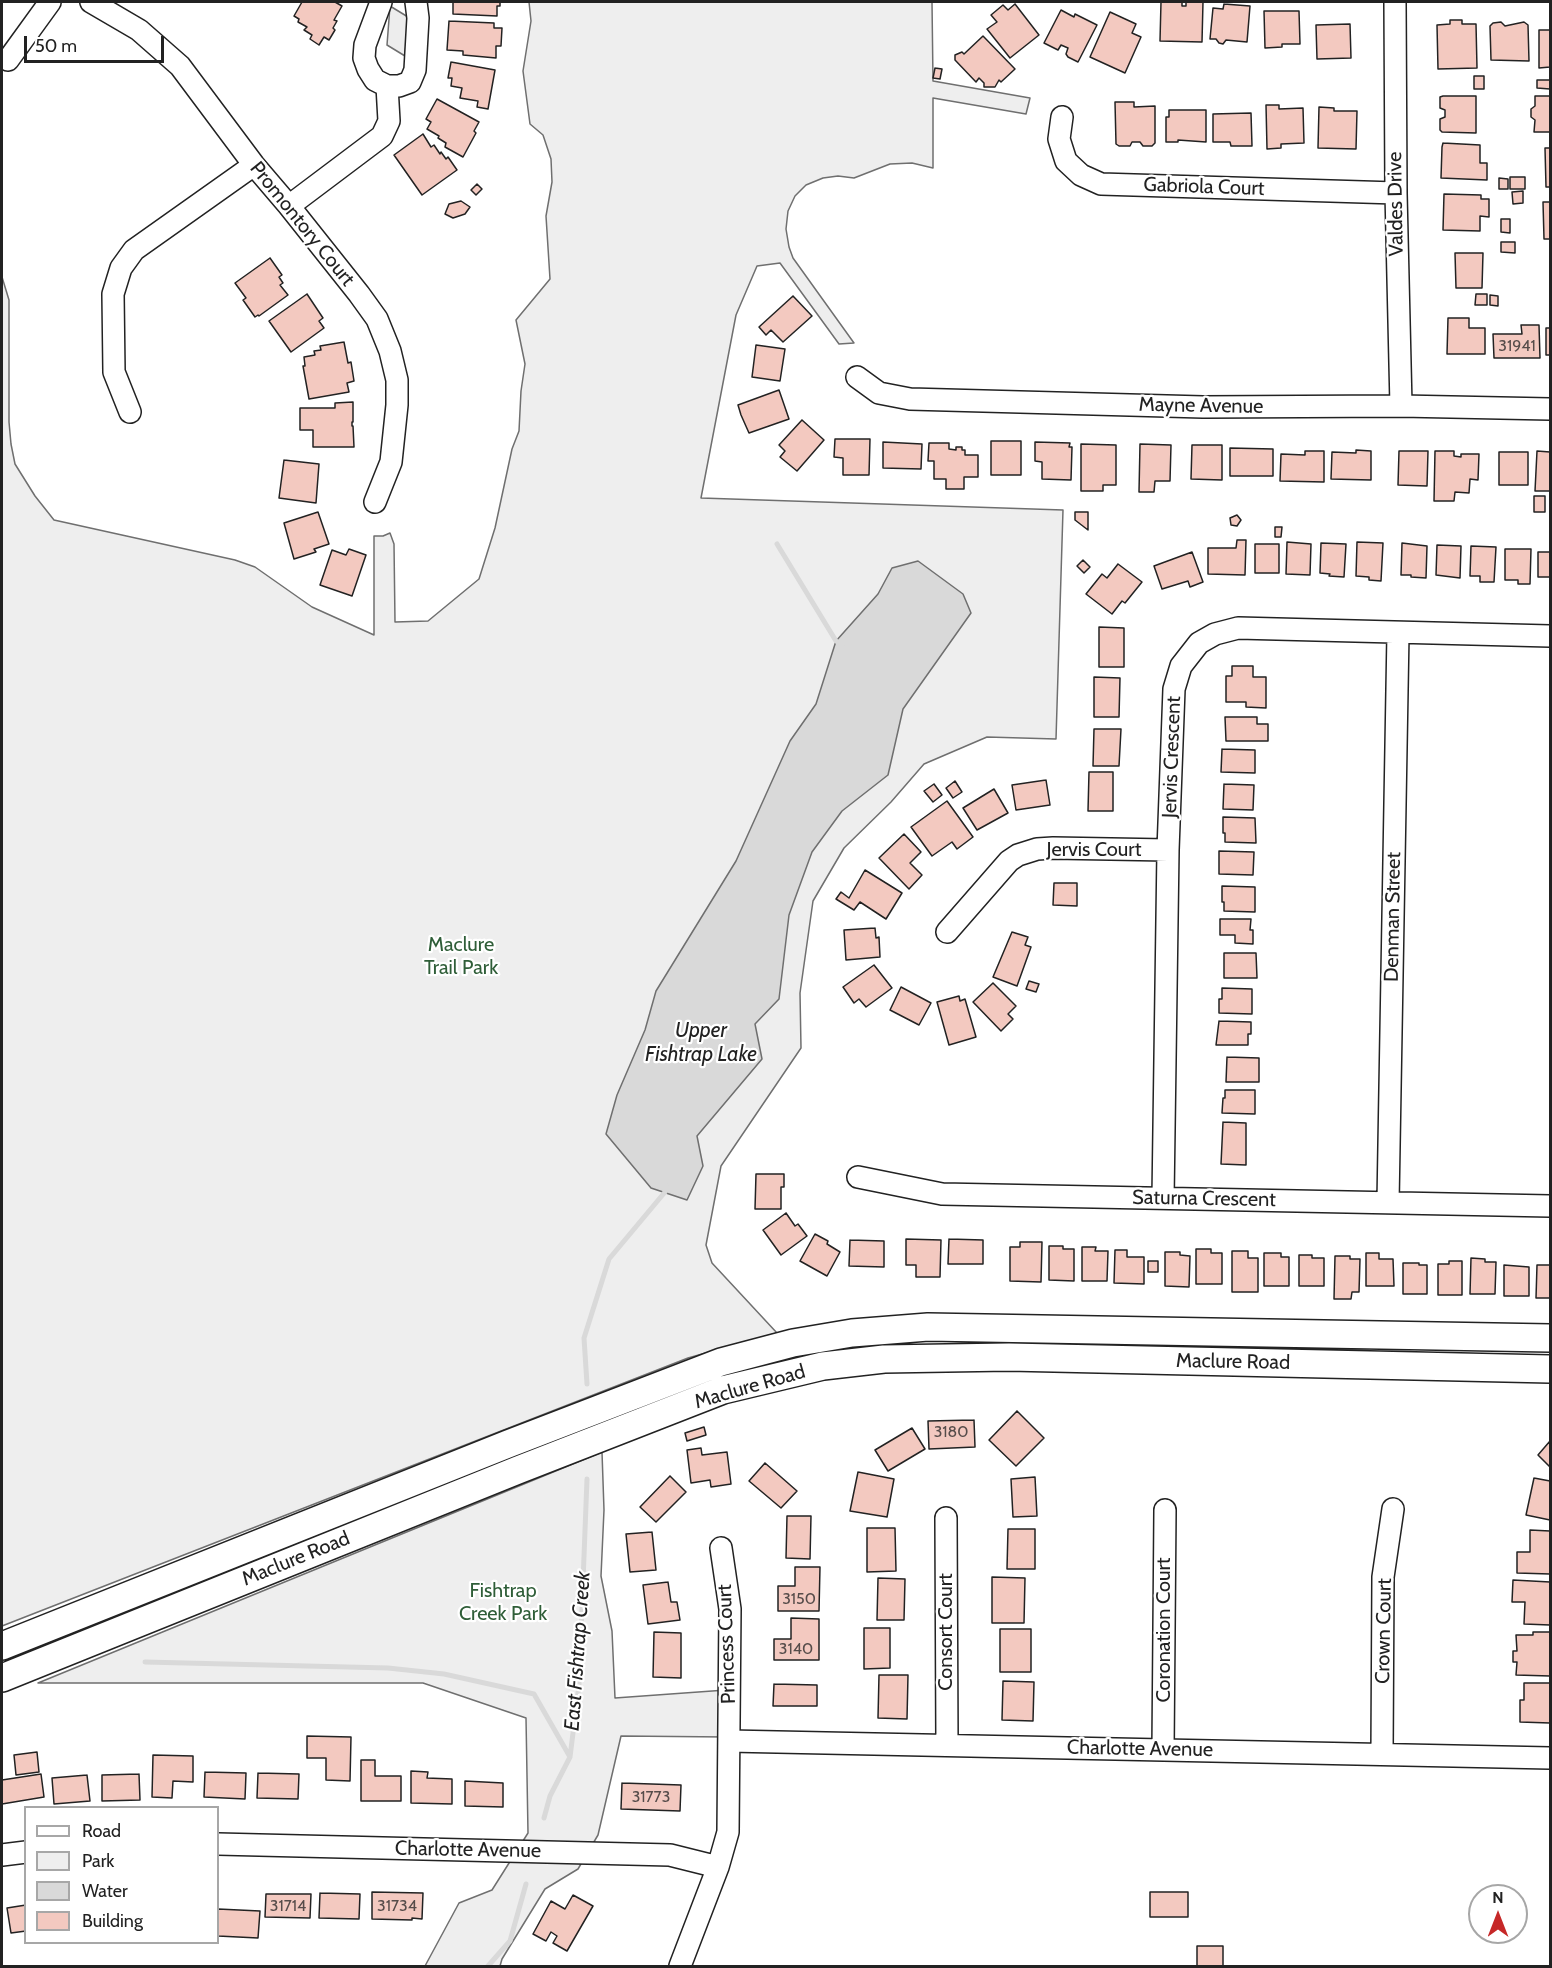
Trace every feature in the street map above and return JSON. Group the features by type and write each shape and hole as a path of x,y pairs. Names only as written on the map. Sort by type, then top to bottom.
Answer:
{"main road":[{"name":"Maclure Road","path":"2,1646 358,1503 721,1362 794,1343 852,1333 928,1327 1551,1338"},
{"name":"Maclure Road","path":"2,1678 518,1470 712,1395 824,1366 884,1359 1009,1357 1551,1369"}],"street":[{"path":"8,60 50,2"},
{"name":"Promontory Court","path":"91,2 139,30 180,66 254,165 359,294 376,319 390,351 397,380 391,462 375,502"},
{"path":"381,2 365,45 364,58 375,80 387,86 399,86 410,82 415,70 418,18 416,2"},
{"name":"Valdes Drive","path":"1395,2 1396,193 1401,406"},
{"path":"289,206 382,136 389,121 387,86"},
{"name":"Gabriola Court","path":"1062,117 1059,139 1066,161 1081,175 1101,184 1396,193"},
{"path":"130,412 114,372 113,294 121,268 134,250 254,165"},
{"name":"Mayne Avenue","path":"857,377 879,393 910,399 1246,408 1401,406 1551,409"},
{"name":"Jervis Crescent","path":"1163,1198 1168,850 1174,689 1181,666 1199,643 1215,634 1238,628 1551,636"},
{"name":"Denman Street","path":"1388,1202 1398,633"},
{"name":"Jervis Court","path":"947,932 1008,861 1018,855 1038,849 1053,848 1168,850"},
{"name":"Saturna Crescent","path":"858,1178 942,1194 1551,1206"},
{"name":"Crown Court","path":"1382,1754 1383,1577 1393,1509"},
{"name":"Coronation Court","path":"1163,1750 1165,1510"},
{"name":"Consort Court","path":"946,1518 946,1745"},
{"name":"Princess Court","path":"680,1966 718,1867 728,1832 730,1609 721,1548"},
{"name":"Charlotte Avenue","path":"729,1741 1551,1758"},
{"name":"Charlotte Avenue","path":"219,1844 670,1855 718,1867"},
{"path":"2,1856 24,1852"}],"green space":[{"name":"Maclure Trail Park","path":"529,2 932,2 933,81 1030,98 1026,114 933,98 933,168 912,163 890,164 854,178 838,176 823,178 806,185 795,196 788,211 786,229 793,258 854,343 839,344 780,263 757,266 736,315 701,498 1063,510 1056,739 987,737 924,764 891,802 844,848 813,901 800,993 801,1048 721,1166 706,1245 712,1263 777,1333 688,1358 2,1626 2,277 9,300 9,422 15,464 35,496 54,520 235,560 255,567 312,607 374,635 374,536 390,533 394,544 395,622 428,621 479,579 495,528 512,449 519,431 525,364 516,320 550,279 546,216 552,182 551,159 543,135 530,124 523,71 531,21"},
{"name":"Fishtrap Creek Park","path":"602,1452 604,1510 601,1576 612,1631 615,1698 726,1690 727,1737 621,1736 598,1835 578,1869 545,1889 502,1959 500,1966 425,1966 459,1903 492,1890 528,1833 526,1718 423,1683 38,1683"}],"shaded area":[{"path":"390,6 408,17 405,56 387,45"}],"water":[{"name":"Upper Fishtrap Lake","path":"918,561 963,594 971,613 903,709 888,775 842,811 812,852 789,915 779,999 755,1024 762,1059 697,1136 703,1166 687,1200 651,1188 606,1134 617,1095 645,1030 656,991 736,861 790,741 816,704 836,641 878,594 892,568"}],"building":[{"path":"302,2 335,2 342,6 334,20 337,21 333,28 335,30 329,40 324,37 319,45 310,39 312,35 304,30 307,27 298,22 299,19 294,16"},
{"path":"453,2 500,2 500,6 497,6 497,16 453,14"},
{"path":"1161,2 1182,2 1182,6 1186,6 1186,2 1203,2 1202,42 1160,41"},
{"path":"1015,4 1039,35 1010,58 987,29 997,22 991,15 1003,5 1008,10"},
{"path":"1224,4 1250,6 1247,42 1226,40 1223,44 1216,39 1210,39 1213,8 1223,9"},
{"path":"1061,10 1097,25 1078,62 1068,57 1066,54 1068,48 1061,45 1058,50 1044,43"},
{"path":"1264,11 1299,11 1300,44 1282,44 1282,47 1265,48"},
{"path":"1110,12 1136,24 1132,33 1141,37 1125,73 1090,57"},
{"path":"1450,20 1462,20 1462,24 1476,24 1477,68 1438,69 1437,25 1450,24"},
{"path":"449,21 494,23 494,28 502,28 501,46 496,46 496,58 463,55 463,51 447,50"},
{"path":"1501,22 1505,26 1524,22 1528,25 1529,61 1491,60 1490,26"},
{"path":"1350,24 1351,58 1317,59 1316,25"},
{"path":"1539,30 1550,30 1550,67 1539,68"},
{"path":"983,36 1015,69 1001,82 999,80 995,87 984,87 984,83 979,78 976,82 955,60 955,55 962,52 964,54"},
{"path":"451,62 495,70 488,109 477,107 478,101 460,98 462,88 451,86 452,78 448,78"},
{"path":"935,68 942,69 940,79 933,78"},
{"path":"1474,76 1484,76 1484,89 1474,89"},
{"path":"1537,80 1550,80 1550,89 1537,88"},
{"path":"1476,96 1476,133 1442,132 1440,130 1440,119 1445,117 1445,110 1440,108 1440,97"},
{"path":"1535,96 1550,96 1550,132 1534,132 1535,120 1531,117 1531,109 1535,106"},
{"path":"437,99 479,122 474,131 476,133 463,157 445,147 446,143 438,138 439,136 427,129 431,122 426,119"},
{"path":"1115,102 1134,102 1134,107 1155,106 1155,143 1152,146 1143,146 1140,142 1132,142 1130,146 1116,144"},
{"path":"1266,105 1279,105 1279,109 1303,108 1304,143 1281,144 1281,148 1267,149"},
{"path":"1319,107 1334,108 1334,111 1357,111 1356,149 1318,148"},
{"path":"1169,110 1206,110 1206,142 1178,140 1178,142 1166,142 1166,117 1169,117"},
{"path":"1251,113 1252,146 1231,146 1230,142 1213,142 1213,114"},
{"path":"423,134 431,147 434,145 440,154 441,152 446,159 448,157 457,170 422,195 394,155"},
{"path":"1443,143 1480,145 1480,163 1487,163 1487,180 1441,178"},
{"path":"1545,148 1550,148 1550,187 1546,187"},
{"path":"1510,177 1525,177 1525,189 1510,189"},
{"path":"1499,178 1508,179 1508,189 1499,189"},
{"path":"477,184 482,189 476,195 471,190"},
{"path":"1523,191 1523,203 1513,204 1512,192"},
{"path":"1444,194 1481,195 1481,199 1489,199 1489,217 1480,216 1480,231 1443,230"},
{"path":"461,201 470,207 465,214 453,218 445,214 449,204"},
{"path":"1543,202 1550,202 1550,239 1544,239"},
{"path":"1501,219 1510,219 1510,233 1501,232"},
{"path":"1501,242 1515,242 1515,253 1501,252"},
{"path":"1455,253 1483,253 1482,288 1456,288"},
{"path":"270,258 282,275 279,277 283,283 280,285 288,295 255,317 243,300 246,298 235,283"},
{"path":"307,294 323,318 319,321 324,328 291,352 269,321"},
{"path":"1476,294 1487,294 1487,305 1475,305"},
{"path":"1490,295 1498,296 1498,306 1490,305"},
{"path":"793,296 812,316 783,342 771,330 766,335 759,327"},
{"path":"1448,318 1469,318 1469,328 1485,328 1485,354 1447,354"},
{"path":"1521,325 1539,325 1540,358 1494,358 1493,334 1522,334"},
{"path":"1546,328 1550,328 1550,355 1546,355"},
{"path":"344,342 348,363 351,362 354,381 347,383 349,392 309,399 303,366 305,366 304,357 315,355 314,351 321,350 320,346"},
{"path":"756,345 785,349 780,381 752,377"},
{"path":"779,390 789,419 749,433 738,405"},
{"path":"353,402 354,447 313,447 313,430 300,430 300,408 335,408 335,403"},
{"path":"802,420 824,440 797,471 780,457 785,451 779,445"},
{"path":"835,439 870,439 869,475 843,475 843,458 834,457"},
{"path":"991,441 1021,441 1021,475 991,475"},
{"path":"883,442 922,444 921,469 883,468"},
{"path":"1035,442 1070,443 1069,447 1072,447 1071,480 1042,479 1042,462 1035,461"},
{"path":"929,443 949,443 949,449 956,450 956,447 962,447 965,455 978,455 978,477 964,477 964,489 946,489 946,479 934,479 934,461 928,461"},
{"path":"1081,444 1116,445 1116,485 1103,485 1103,491 1081,491"},
{"path":"1140,444 1171,445 1170,481 1155,481 1154,492 1139,492"},
{"path":"1192,445 1222,445 1222,480 1191,479"},
{"path":"1230,448 1273,449 1273,476 1230,476"},
{"path":"1356,450 1371,451 1371,480 1331,479 1332,452 1356,453"},
{"path":"1305,451 1324,451 1324,482 1280,481 1281,454 1305,455"},
{"path":"1399,451 1428,451 1427,486 1398,485"},
{"path":"1435,451 1454,451 1454,456 1461,457 1461,454 1479,454 1478,480 1470,479 1469,493 1455,492 1454,501 1434,501"},
{"path":"1537,451 1550,452 1550,491 1535,491"},
{"path":"1499,452 1528,452 1528,485 1499,485"},
{"path":"284,460 319,464 316,503 279,498"},
{"path":"1534,496 1545,496 1545,512 1534,512"},
{"path":"318,512 329,544 314,549 316,552 294,559 284,523"},
{"path":"1075,512 1088,512 1088,530 1075,520"},
{"path":"1237,515 1241,520 1237,526 1231,525 1230,518"},
{"path":"1275,527 1282,527 1281,537 1275,537"},
{"path":"1237,540 1246,540 1245,575 1208,574 1208,548 1236,548"},
{"path":"1287,542 1311,544 1310,575 1286,574"},
{"path":"1357,542 1383,543 1381,581 1356,576"},
{"path":"1321,543 1346,544 1344,577 1320,573"},
{"path":"1402,543 1427,546 1426,578 1401,575"},
{"path":"1255,544 1279,544 1279,573 1255,573"},
{"path":"1437,545 1461,546 1460,578 1436,575"},
{"path":"1471,546 1496,547 1494,582 1480,582 1480,576 1470,576"},
{"path":"349,549 366,555 352,596 320,585 332,550 346,555"},
{"path":"1505,549 1531,549 1530,584 1518,584 1518,580 1505,580"},
{"path":"1192,552 1203,582 1190,587 1188,581 1162,589 1154,566"},
{"path":"1538,552 1550,552 1550,577 1538,577"},
{"path":"1083,560 1090,567 1084,573 1077,566"},
{"path":"1118,564 1142,582 1125,603 1122,601 1112,614 1086,594 1102,574 1107,578"},
{"path":"1099,627 1124,628 1124,667 1099,667"},
{"path":"1232,666 1253,666 1253,677 1266,677 1266,708 1246,707 1246,702 1226,702 1226,676 1232,676"},
{"path":"1094,677 1120,678 1119,717 1094,717"},
{"path":"1225,717 1257,717 1257,724 1268,724 1268,741 1226,741"},
{"path":"1094,729 1121,729 1119,766 1093,766"},
{"path":"1222,749 1255,750 1255,773 1221,772"},
{"path":"1089,772 1113,772 1113,811 1088,811"},
{"path":"1046,780 1050,805 1016,810 1012,785"},
{"path":"955,781 962,792 953,798 946,788"},
{"path":"934,784 942,795 933,802 924,791"},
{"path":"1224,784 1254,785 1253,810 1223,809"},
{"path":"994,789 1008,813 977,830 963,808"},
{"path":"947,801 973,837 957,849 952,842 932,856 911,827"},
{"path":"1223,817 1255,818 1256,843 1225,842"},
{"path":"904,834 921,852 910,863 922,875 909,889 879,858"},
{"path":"1219,851 1254,852 1253,875 1219,874"},
{"path":"865,870 902,893 886,919 860,902 854,910 836,899 841,892 849,898"},
{"path":"1054,883 1077,883 1077,906 1053,905"},
{"path":"1222,886 1255,887 1255,912 1224,911"},
{"path":"1220,919 1251,919 1250,930 1253,930 1253,944 1235,943 1235,935 1220,935"},
{"path":"875,928 876,938 879,937 880,957 846,960 844,930"},
{"path":"1012,932 1028,937 1025,945 1031,947 1017,986 993,977"},
{"path":"1224,953 1256,953 1257,978 1224,978"},
{"path":"874,965 892,988 866,1007 859,999 854,1003 843,987"},
{"path":"1029,981 1039,984 1036,992 1026,989"},
{"path":"993,983 1016,1006 1008,1014 1013,1019 1001,1031 973,1002"},
{"path":"901,987 931,1003 919,1025 890,1010"},
{"path":"1222,988 1252,989 1252,1014 1219,1013"},
{"path":"959,996 960,1001 965,999 976,1037 949,1045 937,1002"},
{"path":"1219,1021 1251,1022 1248,1045 1216,1045"},
{"path":"1227,1057 1259,1058 1259,1082 1226,1082"},
{"path":"1225,1090 1255,1090 1255,1114 1222,1113"},
{"path":"1223,1122 1246,1123 1246,1165 1221,1164"},
{"path":"756,1174 784,1174 784,1187 781,1187 781,1209 755,1209"},
{"path":"786,1213 795,1226 798,1224 807,1236 781,1255 763,1230"},
{"path":"815,1234 828,1241 827,1244 840,1252 827,1276 800,1261"},
{"path":"906,1239 941,1240 940,1277 916,1277 916,1265 906,1265"},
{"path":"949,1239 983,1240 983,1264 948,1264"},
{"path":"850,1240 884,1241 884,1267 849,1266"},
{"path":"1020,1242 1042,1242 1041,1282 1010,1281 1010,1247 1020,1247"},
{"path":"1049,1246 1074,1249 1074,1281 1049,1280"},
{"path":"1082,1247 1096,1247 1095,1251 1108,1251 1107,1281 1082,1281"},
{"path":"1196,1249 1211,1249 1211,1253 1222,1253 1222,1284 1196,1284"},
{"path":"1115,1250 1127,1250 1127,1257 1144,1257 1144,1284 1114,1283"},
{"path":"1232,1251 1248,1251 1248,1258 1258,1258 1258,1292 1232,1292"},
{"path":"1165,1252 1180,1252 1180,1255 1190,1256 1189,1287 1165,1286"},
{"path":"1264,1253 1281,1253 1281,1257 1289,1257 1289,1286 1264,1286"},
{"path":"1366,1253 1379,1253 1379,1259 1393,1259 1394,1286 1366,1286"},
{"path":"1299,1255 1324,1258 1324,1286 1299,1286"},
{"path":"1335,1256 1360,1259 1359,1292 1352,1292 1351,1299 1334,1299"},
{"path":"1471,1258 1496,1262 1495,1294 1470,1294"},
{"path":"1148,1261 1158,1261 1158,1272 1148,1272"},
{"path":"1449,1261 1462,1261 1462,1295 1438,1295 1438,1264 1449,1264"},
{"path":"1403,1263 1427,1265 1427,1294 1403,1294"},
{"path":"1504,1265 1529,1267 1529,1296 1504,1296"},
{"path":"1537,1265 1550,1265 1550,1298 1536,1298"},
{"path":"1017,1411 1044,1438 1016,1466 989,1440"},
{"path":"974,1420 975,1447 929,1449 928,1421"},
{"path":"704,1427 706,1435 687,1441 685,1433"},
{"path":"912,1428 925,1449 888,1471 875,1450"},
{"path":"1550,1441 1550,1467 1538,1455"},
{"path":"701,1448 702,1455 727,1452 731,1484 711,1487 710,1480 691,1483 687,1450"},
{"path":"765,1463 797,1491 781,1508 749,1481"},
{"path":"858,1472 894,1479 887,1517 850,1511"},
{"path":"670,1476 686,1492 656,1522 640,1507"},
{"path":"1035,1477 1037,1516 1013,1517 1011,1479"},
{"path":"1534,1478 1550,1481 1550,1520 1526,1515"},
{"path":"787,1516 811,1516 810,1559 786,1558"},
{"path":"867,1528 895,1528 896,1571 867,1572"},
{"path":"1008,1529 1035,1529 1035,1569 1007,1569"},
{"path":"1530,1530 1550,1531 1550,1574 1517,1573 1517,1552 1530,1552"},
{"path":"652,1532 656,1570 630,1572 626,1534"},
{"path":"795,1567 820,1567 819,1611 778,1611 778,1586 795,1586"},
{"path":"992,1577 1025,1578 1024,1623 992,1623"},
{"path":"878,1578 905,1579 904,1620 877,1620"},
{"path":"1513,1580 1550,1582 1550,1625 1524,1624 1525,1602 1512,1602"},
{"path":"668,1582 671,1602 677,1602 680,1620 648,1624 643,1585"},
{"path":"791,1618 819,1619 819,1660 774,1660 774,1639 791,1639"},
{"path":"864,1628 890,1628 890,1668 864,1669"},
{"path":"1000,1629 1031,1629 1031,1672 1000,1672"},
{"path":"654,1632 681,1633 681,1678 653,1677"},
{"path":"1533,1632 1550,1632 1550,1676 1516,1675 1517,1662 1513,1662 1513,1651 1517,1651 1516,1635 1533,1635"},
{"path":"879,1675 908,1675 907,1719 878,1718"},
{"path":"1003,1681 1034,1682 1033,1721 1002,1720"},
{"path":"1524,1683 1550,1683 1550,1723 1520,1722 1520,1700 1524,1700"},
{"path":"774,1684 817,1685 817,1706 773,1706"},
{"path":"307,1736 351,1737 350,1781 326,1780 326,1758 307,1758"},
{"path":"37,1752 39,1772 16,1775 14,1755"},
{"path":"153,1755 193,1756 193,1782 173,1781 172,1798 152,1797"},
{"path":"361,1760 375,1760 375,1776 401,1776 401,1801 361,1801"},
{"path":"411,1771 428,1772 427,1778 452,1779 452,1804 411,1803"},
{"path":"205,1772 246,1773 245,1799 204,1797"},
{"path":"258,1773 299,1774 298,1799 257,1798"},
{"path":"41,1774 44,1797 2,1804 2,1780"},
{"path":"139,1774 140,1800 102,1801 102,1775"},
{"path":"87,1775 90,1801 54,1804 52,1778"},
{"path":"465,1781 503,1783 503,1807 465,1806"},
{"path":"622,1783 681,1785 680,1811 621,1809"},
{"path":"372,1892 423,1893 422,1919 372,1919"},
{"path":"1150,1892 1188,1892 1188,1917 1150,1917"},
{"path":"320,1893 360,1894 359,1919 319,1918"},
{"path":"266,1894 311,1894 310,1918 265,1917"},
{"path":"573,1895 593,1906 567,1951 553,1943 557,1936 551,1932 546,1941 533,1934 551,1901 565,1909"},
{"path":"24,1905 24,1931 11,1933 7,1908"},
{"path":"219,1909 260,1911 258,1938 219,1936"},
{"path":"1197,1946 1223,1946 1223,1966 1197,1966"}],"waterway":[{"path":"777,544 836,641 842,645"},
{"name":"East Fishtrap Creek","path":"587,1384 584,1338 609,1259 665,1192 666,1185"},
{"name":"East Fishtrap Creek","path":"544,1818 550,1796 570,1757 579,1685 587,1479"},
{"path":"145,1662 388,1668 444,1674 534,1694 570,1757"},
{"name":"East Fishtrap Creek","path":"488,1966 510,1941 526,1884"}]}
